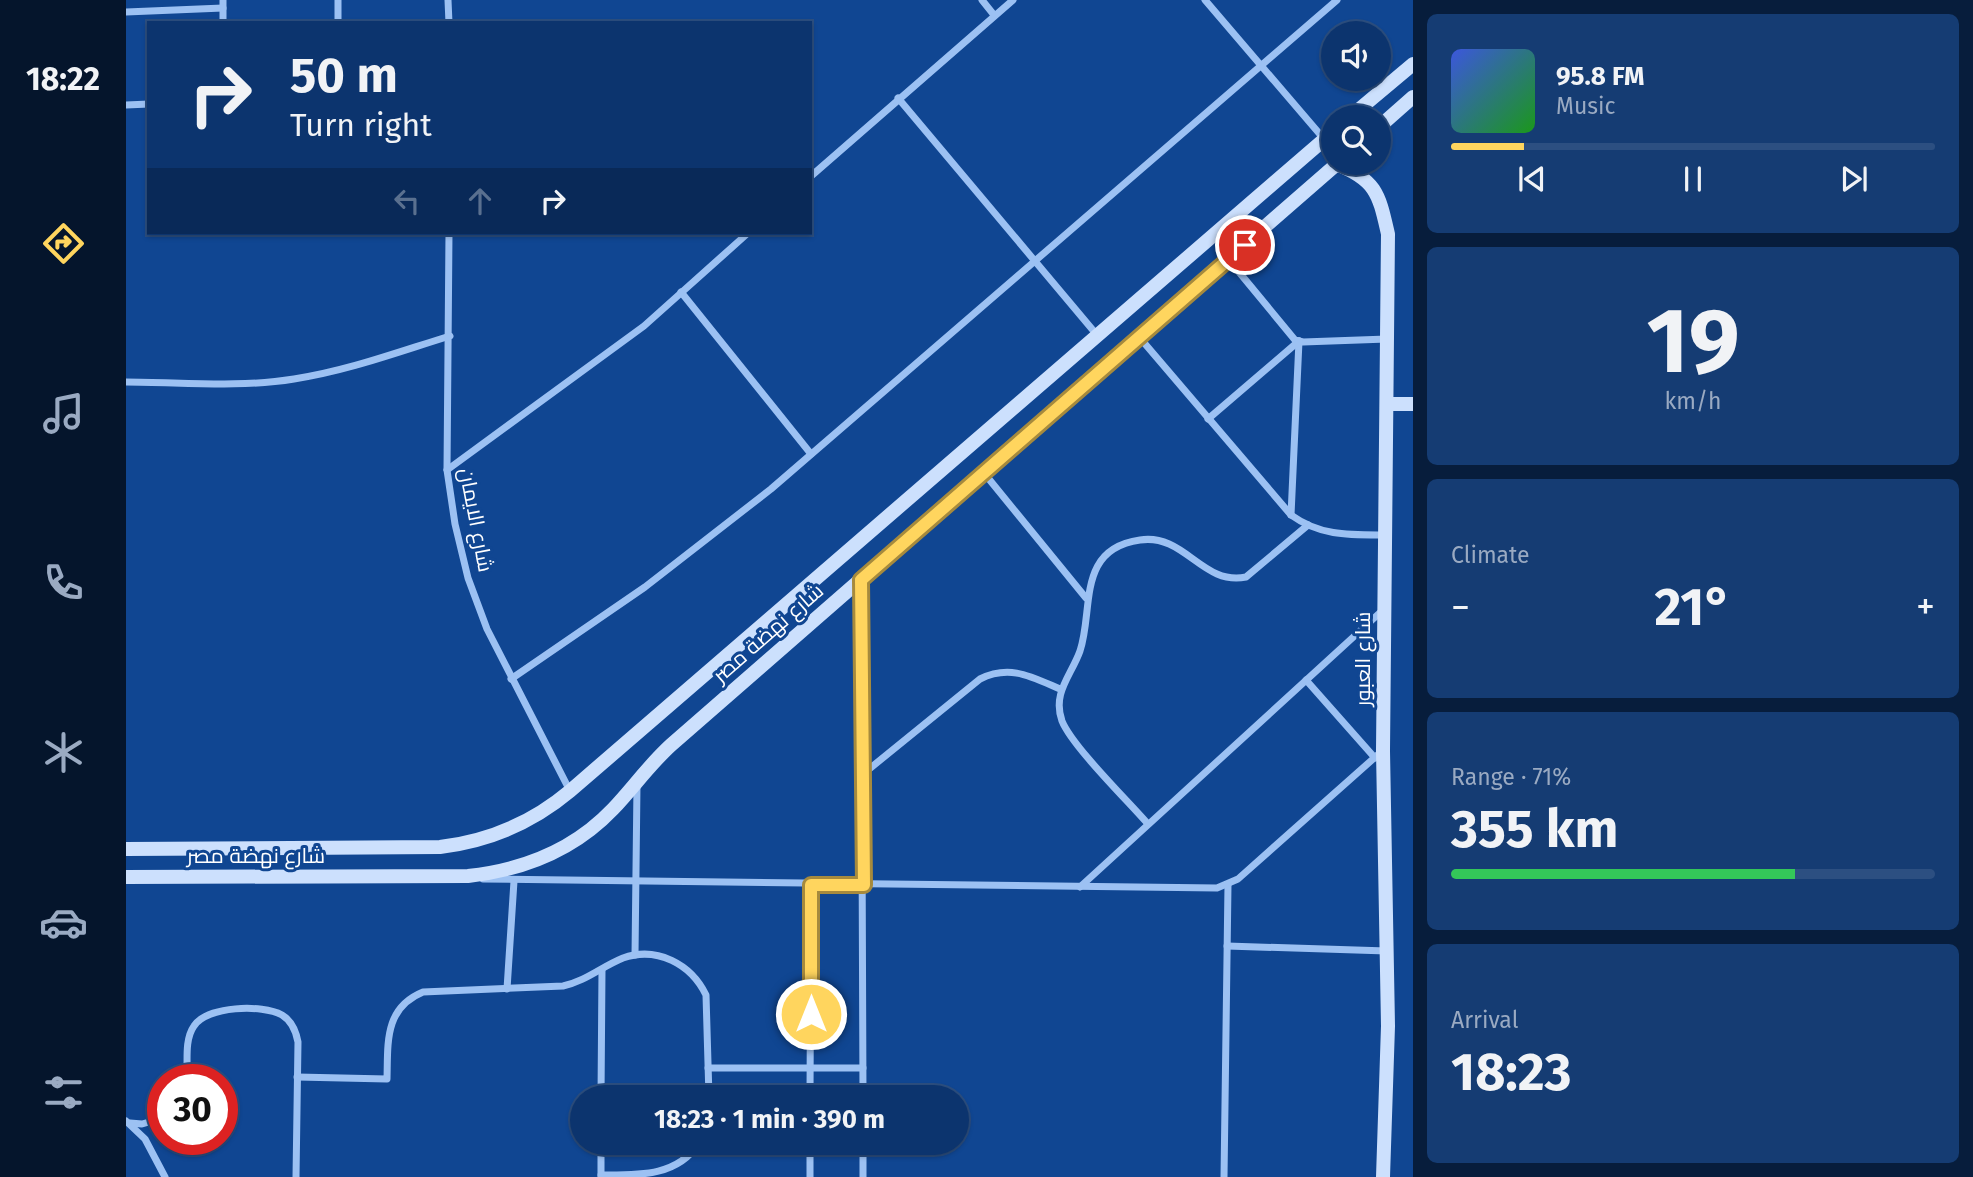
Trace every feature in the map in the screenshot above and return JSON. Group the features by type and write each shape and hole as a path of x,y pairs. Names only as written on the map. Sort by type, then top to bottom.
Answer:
{"street":[{"path":"338,0 338,21"},
{"path":"449,0 449,21"},
{"path":"982,0 994,15"},
{"path":"812,175 1013,0"},
{"path":"1205,0 1321,127"},
{"path":"511,679 666,571 811,454 1337,0"},
{"path":"126,12 223,4"},
{"path":"1364,105 1413,64"},
{"path":"1391,116 1413,97"},
{"path":"898,98 1097,335"},
{"path":"126,105 147,104"},
{"name":"شارع نهضة مصر","path":"126,849 440,847 472,842 523,823 570,790 1321,142"},
{"name":"شارع نهضة مصر","path":"126,877 468,876 508,870 564,848 597,825 671,745 1325,175"},
{"name":"شارع العبور","path":"1361,175 1378,196 1388,234 1388,404 1379,755 1387,951 1383,1177"},
{"name":"شارع الايمان","path":"449,235 447,470 455,524 468,578 487,629 570,790"},
{"path":"447,470 644,326 746,235"},
{"path":"1229,260 1288,333 1299,341 1388,339"},
{"path":"681,292 811,454"},
{"path":"126,382 247,383 291,380 334,372 450,335"},
{"path":"1140,338 1291,515 1308,526 1329,533 1384,535"},
{"path":"1208,419 1299,341"},
{"path":"1291,515 1299,341"},
{"path":"1388,404 1413,404"},
{"path":"984,473 1086,598"},
{"path":"1147,824 1069,733 1059,712 1060,689 1083,639 1086,598 1095,571 1104,559 1126,544 1140,540 1168,542 1181,548 1217,576 1236,579 1255,572 1308,526"},
{"path":"861,580 863,1085"},
{"path":"1080,888 1384,609"},
{"path":"863,774 980,679 991,673 1016,672 1060,689"},
{"path":"468,876 514,881 1211,889 1228,885 1243,875 1379,755 1306,680"},
{"path":"635,955 637,780"},
{"path":"245,850 253,863 249,877"},
{"path":"296,850 291,859 292,868 304,877"},
{"path":"506,989 514,881"},
{"path":"810,1085 811,885"},
{"path":"1224,1177 1228,885"},
{"path":"1227,946 1387,951"},
{"path":"297,1077 387,1079 388,1032 394,1014 406,1000 432,990 562,986 583,981 635,955 672,960 700,984 706,995 709,1085"},
{"path":"601,1085 603,970"},
{"path":"188,1064 190,1033 202,1017 220,1010 266,1011 285,1017 297,1035 296,1177"},
{"path":"708,1068 863,1068"},
{"path":"128,1122 147,1123"},
{"path":"128,1122 145,1139 164,1177"},
{"path":"601,1155 601,1176 665,1171 689,1155"},
{"path":"810,1155 810,1177"},
{"path":"863,1155 863,1177"}],"route":[{"path":"811,1014 811,885 864,885 861,580 1245,245"}]}
